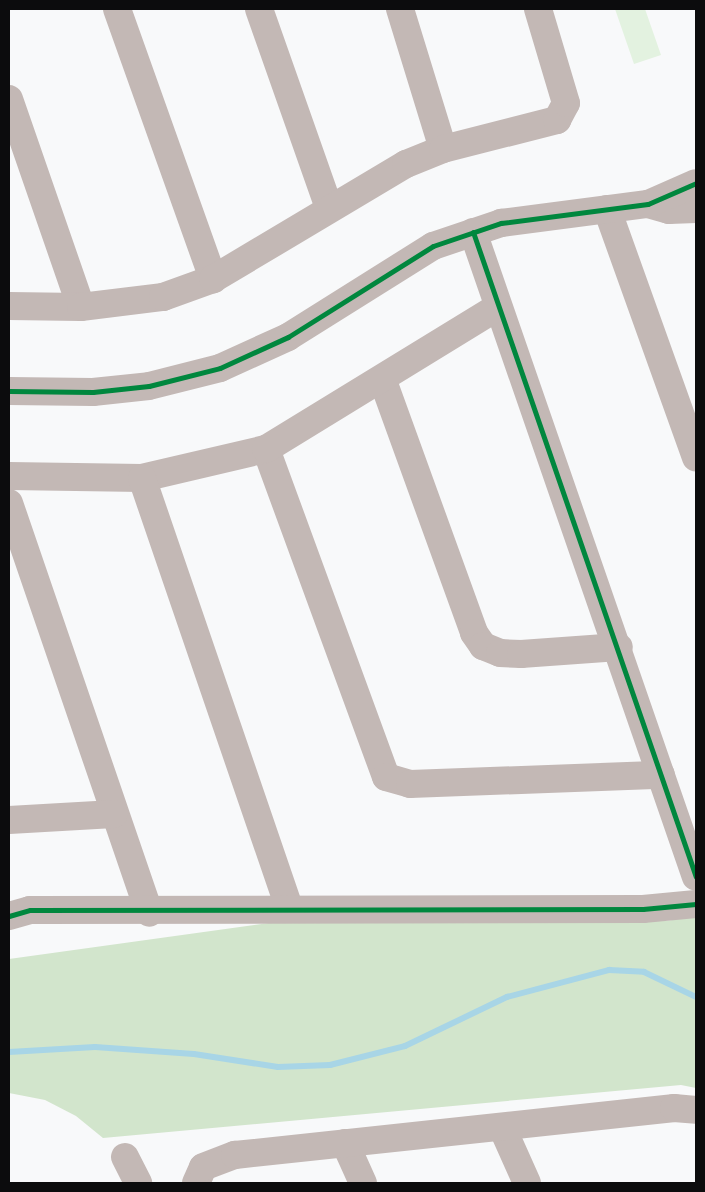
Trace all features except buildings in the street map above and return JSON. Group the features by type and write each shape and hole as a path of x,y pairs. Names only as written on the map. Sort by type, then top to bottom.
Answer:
{"street":[{"path":"117,9 213,279"},
{"path":"259,9 329,208"},
{"path":"400,9 443,149"},
{"path":"9,306 81,307 162,297 213,279 373,181 443,149 522,132 557,120 564,113 560,75 538,9"},
{"path":"9,99 81,307"},
{"path":"9,391 93,392 150,386 220,368 288,337 402,262 472,232 501,223 648,204 696,182"},
{"path":"648,204 669,210 696,209"},
{"path":"607,209 696,458"},
{"path":"472,232 619,647 696,877"},
{"path":"9,476 142,478 266,449 383,381 498,307"},
{"path":"383,381 474,633 483,646 500,653 521,654 619,647"},
{"path":"266,449 386,776 410,784 661,775"},
{"path":"142,478 288,908"},
{"path":"9,503 114,814 150,913"},
{"path":"9,820 114,814"},
{"path":"16,909 150,913 288,908 643,909 696,904"},
{"path":"196,1183 203,1167 214,1160 345,1143 674,1108 696,1110"},
{"path":"502,1126 526,1183"},
{"path":"345,1143 363,1183"},
{"path":"125,1157 138,1183"}],"green space":[{"path":"615,9 645,9 661,55 634,64"},
{"path":"696,916 696,1088 681,1085 103,1138 76,1116 45,1100 9,1093 9,959 291,920 666,921"}],"waterway":[{"path":"9,1052 95,1047 194,1054 278,1067 330,1065 405,1046 507,997 609,970 644,972 696,997"}],"cycle path":[{"path":"9,391 93,392 149,386 220,368 288,337 433,246 501,223 648,204 696,183"},
{"path":"473,232 696,877"},
{"path":"9,916 30,910 643,909 696,904"}]}
